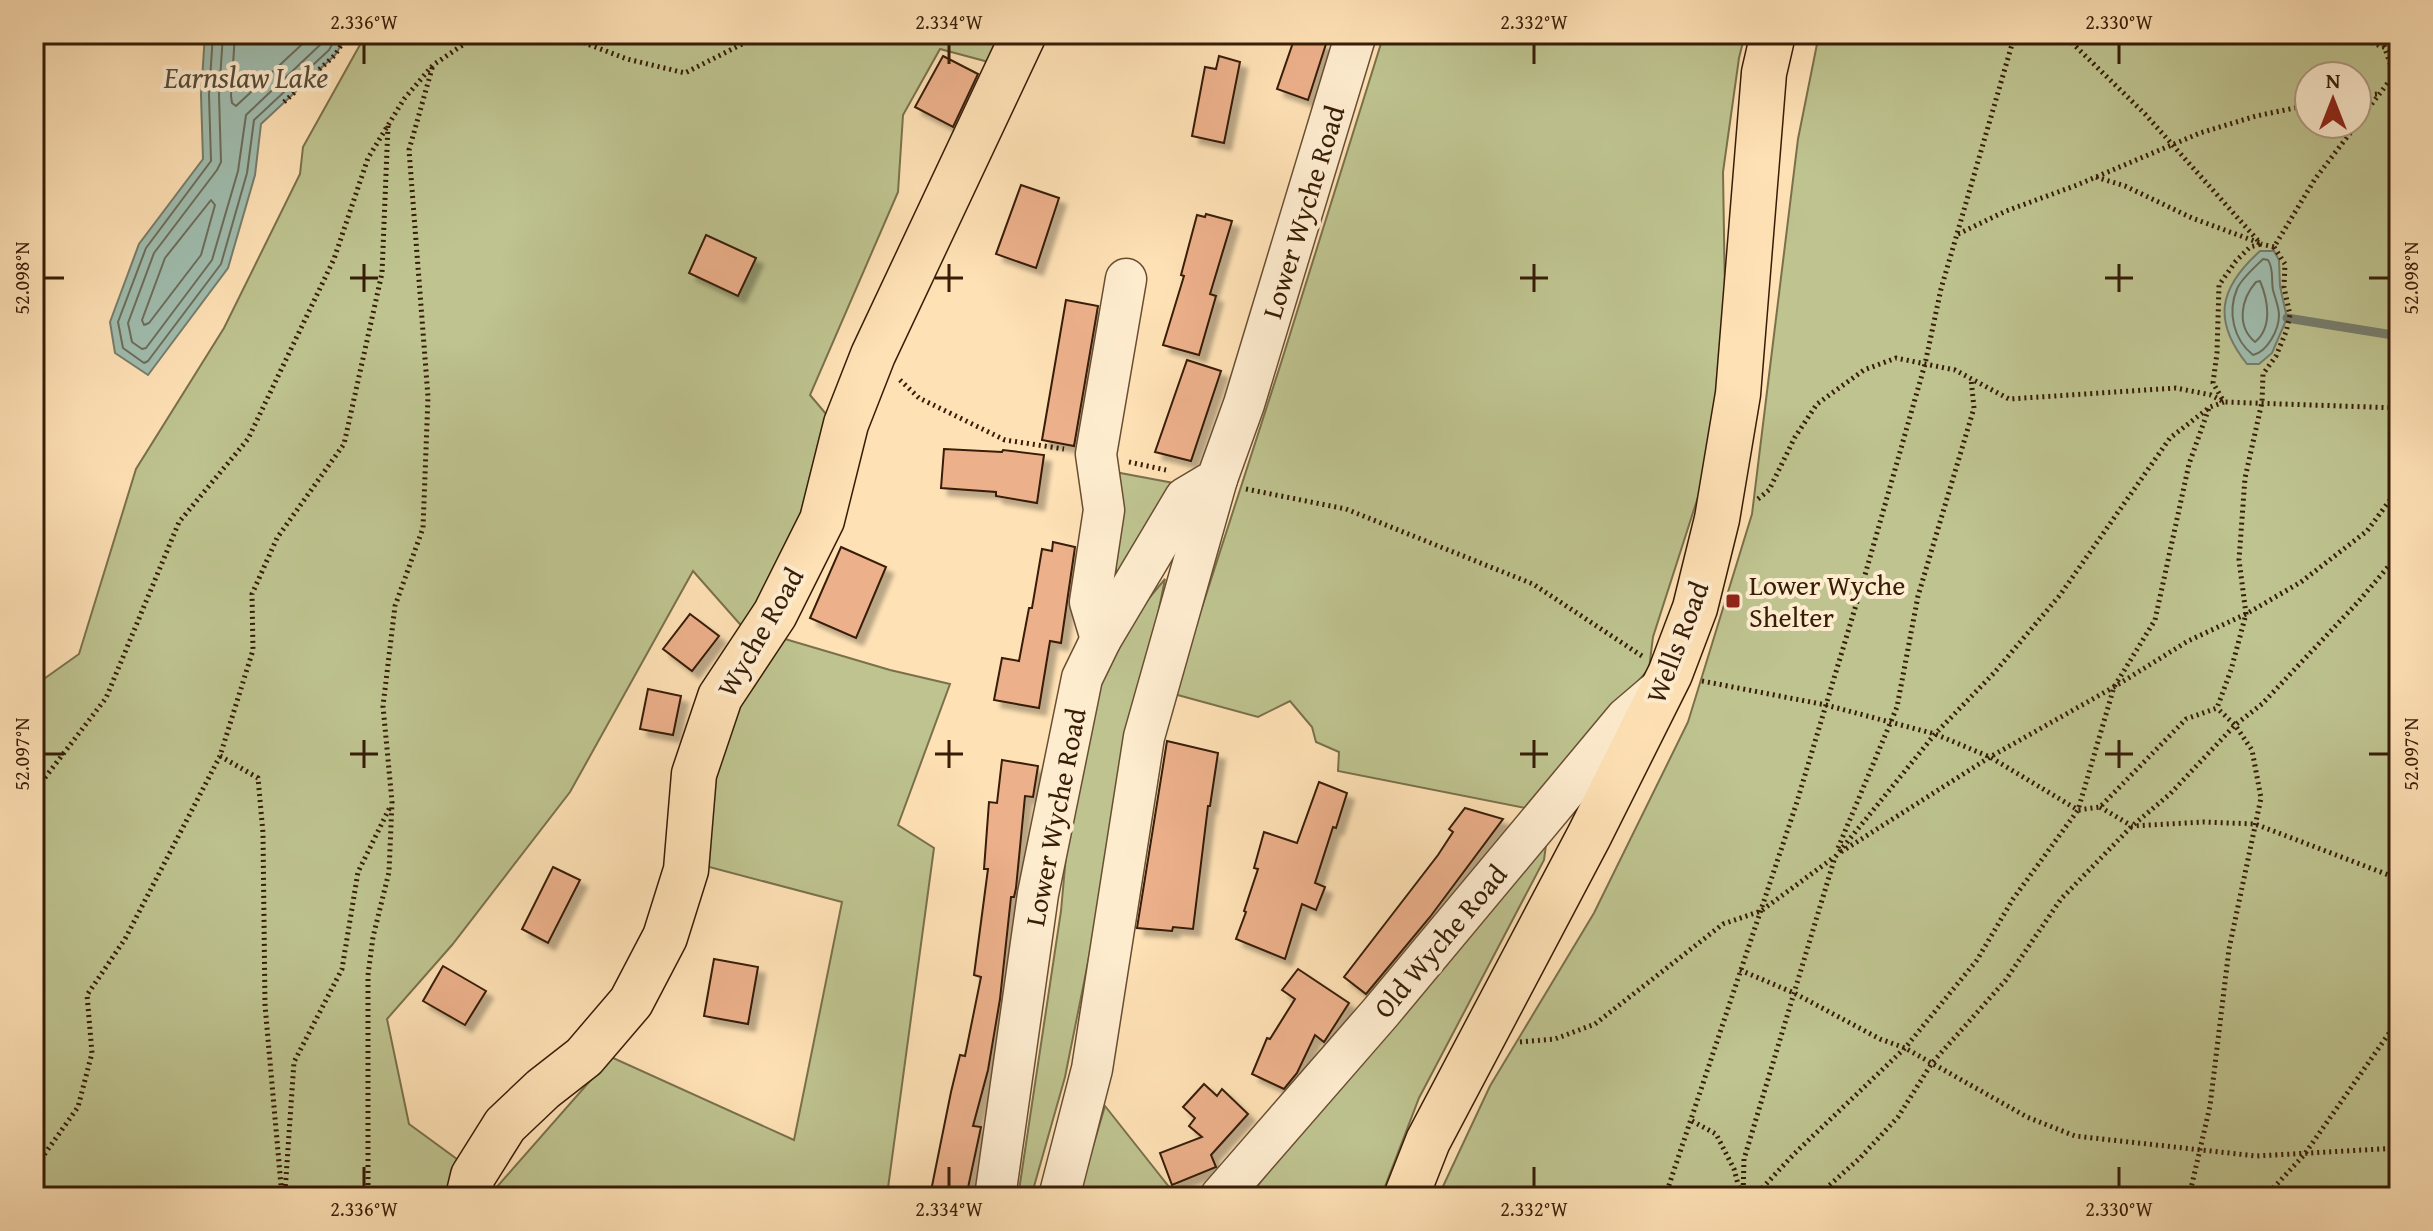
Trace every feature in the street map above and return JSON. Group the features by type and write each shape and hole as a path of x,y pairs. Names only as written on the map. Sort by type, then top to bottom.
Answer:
{"main road":[{"name":"Wyche Road","path":"468,1197 473,1176 505,1125 543,1089 584,1057 631,1002 665,937 686,870 694,774 720,697 775,614 822,520 846,424 873,355 1024,34"},
{"name":"Wells Road","path":"1406,1197 1428,1141 1589,836 1666,681 1695,608 1717,519 1738,394 1764,73 1773,34"}],"street":[{"name":"Lower Wyche Road","path":"1059,1197 1092,1069 1144,737 1217,479 1244,404 1356,34"},
{"path":"1101,639 1090,602 1104,510 1096,454 1126,279"},
{"name":"Lower Wyche Road","path":"995,1197 1038,894 1082,678 1101,639 1185,498 1217,479"},
{"name":"Old Wyche Road","path":"1220,1197 1381,1012 1626,718 1666,681"}],"path":[{"path":"284,102 335,55 348,34"},
{"path":"34,792 106,698 179,522 248,439 334,259 368,158 404,99 433,65 479,34"},
{"path":"561,34 627,59 685,73 754,38 756,34"},
{"path":"586,34 587,44"},
{"path":"1665,1197 1826,705 1925,364 1941,289 2015,34"},
{"path":"2063,34 2145,114 2261,244"},
{"path":"2349,34 2399,55"},
{"path":"2373,102 2397,77 2380,34"},
{"path":"368,1197 368,975 373,937 389,872 392,802 383,706 395,606 423,528 428,397 409,150 433,65"},
{"path":"2373,95 2379,94"},
{"path":"1956,235 2006,211 2200,133 2293,108"},
{"path":"34,1169 78,1107 92,1053 87,995 125,939 220,756 253,650 252,594 277,538 344,444 382,273 388,125"},
{"path":"2274,247 2315,179 2345,140"},
{"path":"2095,177 2125,186 2192,218 2274,247 2285,264 2284,287 2290,315 2276,356 2263,374 2262,402 2245,478 2239,560 2246,614 2217,708"},
{"path":"2224,402 2213,383 2219,285 2250,247 2261,244"},
{"path":"1717,519 1743,512 1769,490 1795,437 1817,404 1864,370 1896,358 1955,370 2009,399 2176,388 2211,395 2224,402"},
{"path":"1742,1197 1744,1159 1835,857 1897,707 1918,596 1974,408 1971,379"},
{"path":"919,398 1005,440 1052,447"},
{"path":"1835,857 1935,734 1994,673 2060,595 2170,438 2210,407 2224,402 2399,408"},
{"path":"1754,1197 1794,1154 1905,1048 1977,960 2013,899 2078,810 2114,687 2155,620 2189,464 2210,407"},
{"path":"1096,454 1346,509 1533,584 1666,681 1826,705 1935,734 1990,757 2078,810 2100,807 2186,719 2217,708"},
{"path":"1482,1040 1525,1042 1555,1039 1595,1024 1723,924 1761,911 1835,857 1990,757 2188,641 2246,614 2301,582 2367,531 2399,488"},
{"path":"1816,1197 1859,1159 1898,1117 1932,1063 2005,981 2061,899 2132,826 2170,794 2235,725 2262,704 2399,554"},
{"path":"2189,1197 2210,1106 2229,949 2261,798 2252,750 2235,725 2217,708"},
{"path":"220,756 258,778 263,833 265,1005 283,1197"},
{"path":"283,1197 294,1062 342,969 358,872 392,802"},
{"path":"2100,807 2132,826 2204,822 2255,824 2399,879"},
{"path":"1740,970 1794,993 1880,1039 1905,1048 2027,1117 2075,1136 2256,1156 2399,1148"},
{"path":"2265,1197 2304,1155 2399,1019"},
{"path":"1692,1121 1716,1134 1734,1169 1742,1197"}],"green space":[{"path":"366,34 1009,34 996,64 940,49 903,115 898,192 810,395 832,421 805,523 746,631 693,571 570,792 452,945 387,1019 409,1124 465,1165 458,1197 34,1197 34,686 79,654 136,469 224,328 300,174 303,147"},
{"path":"1384,34 1745,34 1723,172 1726,356 1707,469 1653,637 1649,669 1525,808 1338,771 1339,752 1316,742 1312,727 1290,701 1258,717 1174,694"},
{"path":"1819,34 2399,34 2399,1197 1438,1197 1490,1086 1594,913 1688,722 1752,514 1798,139"},
{"path":"1115,472 1179,484 1116,581"},
{"path":"1165,579 1065,1077 1031,1197 1018,1197 1061,911 1082,678"},
{"path":"785,639 950,684 898,825 934,848 888,1188 883,1197 491,1197 611,1057 794,1140 842,902 698,864 706,748"},
{"path":"1551,808 1544,860 1419,1098 1381,1197 1249,1197"},
{"path":"1105,1106 1177,1197 1078,1197"}],"water":[{"name":"Earnslaw Lake","path":"205,34 348,34 335,55 261,124 255,175 228,268 148,375 115,353 110,322 139,244 203,159 201,95"},
{"path":"2260,251 2274,251 2279,260 2280,286 2287,318 2272,353 2259,364 2247,364 2228,333 2225,305 2236,278"}],"building":[{"path":"1296,34 1326,44 1308,100 1277,89"},
{"path":"943,56 978,74 953,127 915,107"},
{"path":"1219,56 1240,62 1224,143 1192,136 1205,67 1216,69"},
{"path":"1021,185 1059,198 1036,268 996,254"},
{"path":"1206,214 1232,221 1210,294 1216,296 1199,355 1163,345 1184,276 1181,275 1197,215 1205,217"},
{"path":"706,235 756,258 738,296 689,273"},
{"path":"1066,300 1098,306 1074,446 1042,440"},
{"path":"1187,360 1221,371 1191,461 1155,452"},
{"path":"944,449 1003,450 1044,455 1037,503 996,496 996,492 941,488"},
{"path":"1053,542 1075,547 1061,643 1050,641 1039,708 994,700 1002,658 1019,661 1042,549 1052,551"},
{"path":"841,547 886,567 856,638 810,618"},
{"path":"690,614 719,636 692,671 663,649"},
{"path":"648,689 681,696 673,735 640,729"},
{"path":"1167,741 1218,753 1208,806 1193,929 1173,927 1172,931 1137,928"},
{"path":"1002,760 1038,766 1033,797 1025,796 1000,999 988,1070 973,1126 981,1127 966,1197 962,1197 931,1191 951,1092 960,1055 965,1056 981,977 974,975 988,869 984,869 989,802 997,803"},
{"path":"1319,782 1347,793 1315,883 1325,887 1316,910 1302,904 1285,959 1236,939 1258,869 1254,868 1264,832 1297,843"},
{"path":"1465,808 1503,819 1430,917 1366,994 1344,977 1438,855 1453,832 1449,829"},
{"path":"553,867 580,880 548,943 522,929"},
{"path":"714,959 758,967 748,1024 704,1016"},
{"path":"443,966 486,991 465,1025 423,1001"},
{"path":"1298,969 1349,1003 1324,1042 1315,1035 1297,1073 1284,1089 1252,1074 1267,1038 1270,1039 1295,999 1282,990"},
{"path":"1204,1084 1217,1096 1222,1089 1248,1114 1211,1155 1216,1167 1172,1185 1160,1153 1202,1137 1189,1126 1195,1118 1183,1107"}],"waterway":[{"path":"2287,318 2399,336"}],"place":[{"name":"Lower Wyche Shelter","path":"1733,601"}]}
